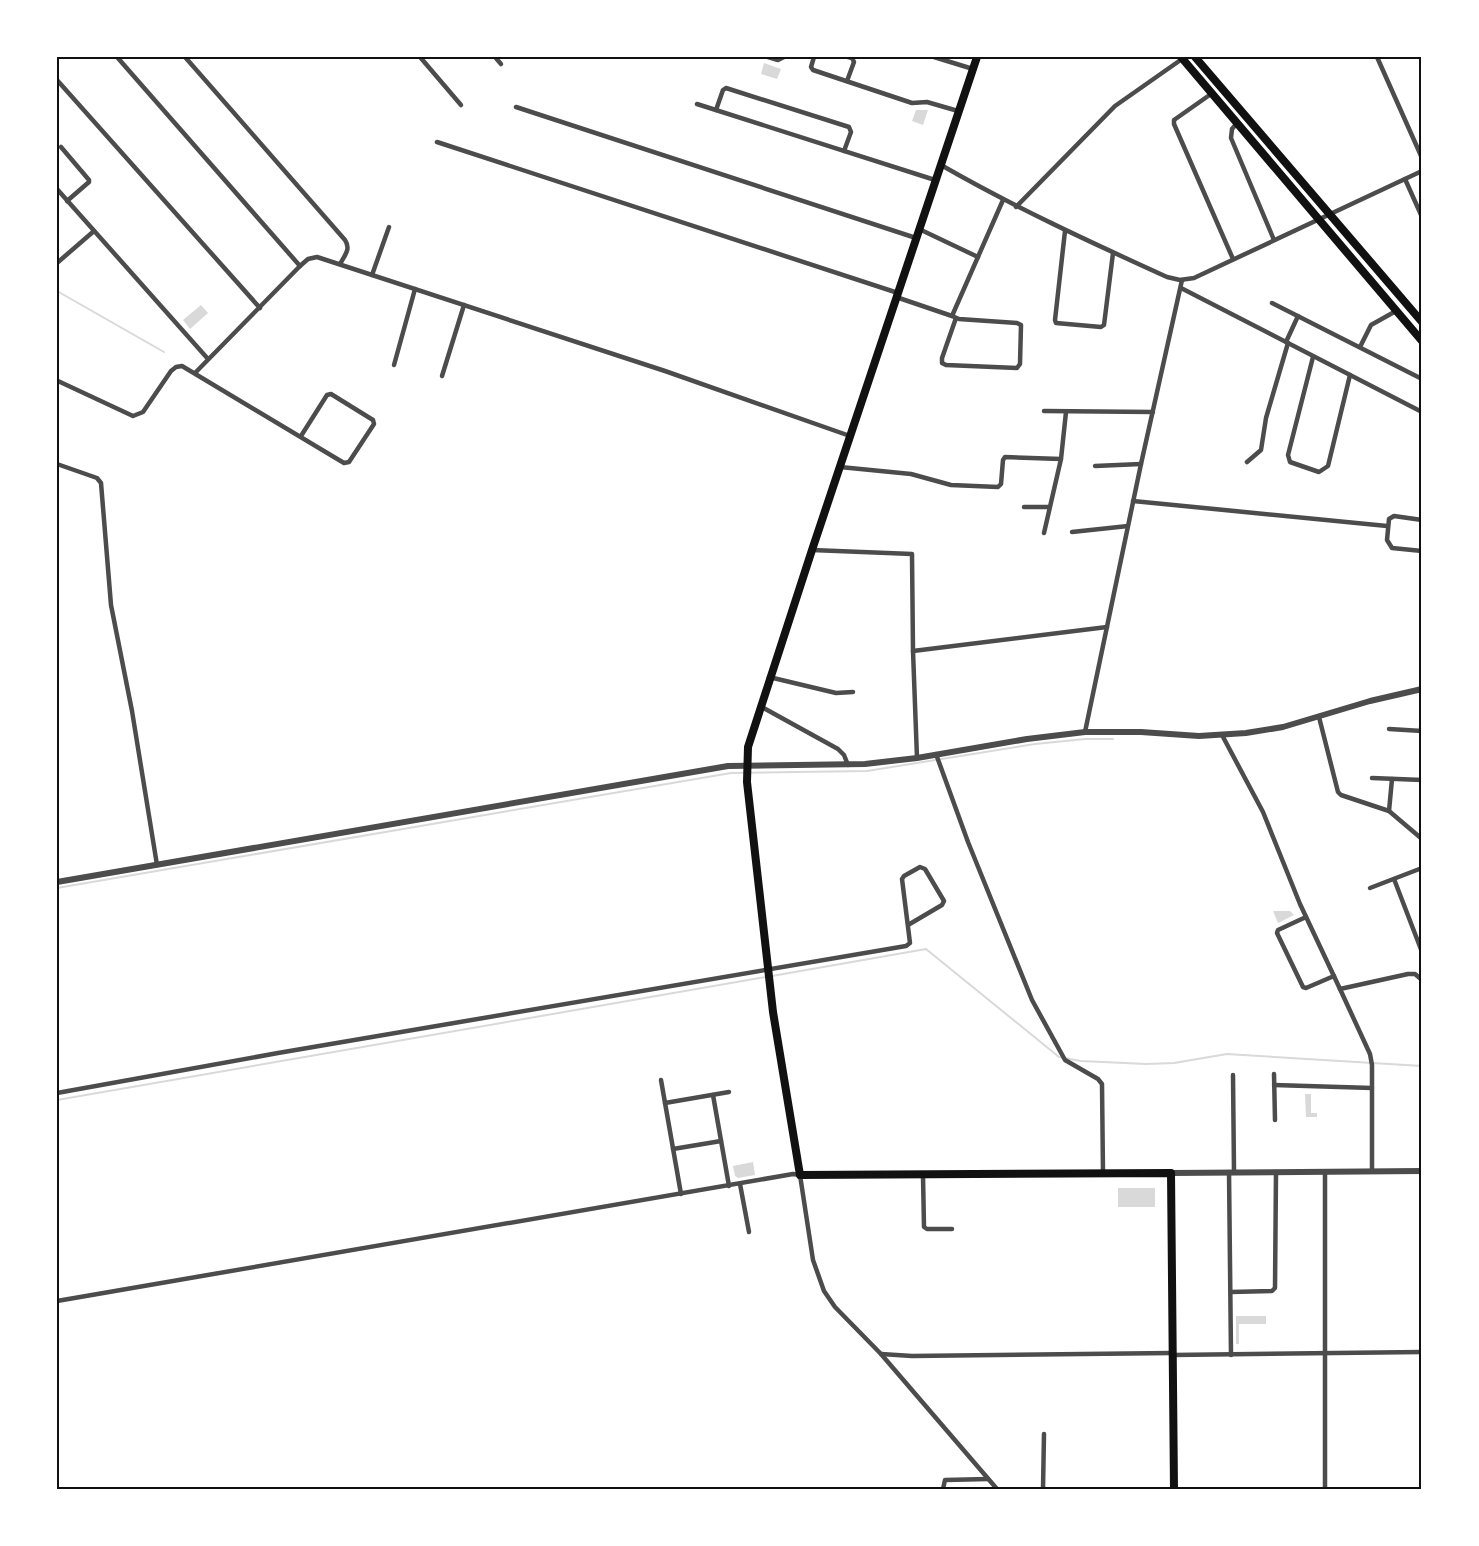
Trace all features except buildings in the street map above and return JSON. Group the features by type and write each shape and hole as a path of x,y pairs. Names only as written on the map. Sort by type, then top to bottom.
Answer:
{"main road":[{"path":"977,57 769,677 748,747 747,765 772,1012 801,1175 1171,1173 1174,1489"},
{"path":"1195,57 1422,322"},
{"path":"1182,58 1422,341"}],"street":[{"path":"117,57 300,266"},
{"path":"185,57 348,244 348,250 340,264"},
{"path":"420,57 461,105"},
{"path":"495,57 501,64"},
{"path":"768,57 778,60 784,57"},
{"path":"814,57 811,67 813,70 912,103 927,102 958,111"},
{"path":"848,57 854,62 848,81"},
{"path":"934,57 973,69"},
{"path":"1377,57 1422,158"},
{"path":"1016,207 1115,106 1182,58"},
{"path":"57,80 260,308"},
{"path":"716,110 723,90 726,88 849,127 851,132 844,151"},
{"path":"1211,94 1174,120 1174,124 1233,259"},
{"path":"698,104 935,180"},
{"path":"516,107 917,233 978,257"},
{"path":"1237,123 1232,129 1231,138 1274,240"},
{"path":"437,142 897,295 954,317 1021,325 1020,364 1017,368 946,366 942,363 942,358 954,317 1003,200"},
{"path":"61,147 89,180 67,201"},
{"path":"941,165 1016,207 1065,231 1167,277 1182,280 1194,278 1422,171"},
{"path":"1406,179 1422,217"},
{"path":"57,189 208,359"},
{"path":"372,275 388,227"},
{"path":"57,263 94,231"},
{"path":"1065,231 1056,323 1101,327 1104,325 1113,253"},
{"path":"195,373 300,266 313,257 665,371 850,436"},
{"path":"1084,732 1182,280"},
{"path":"1180,288 1422,412"},
{"path":"394,365 415,289"},
{"path":"1272,303 1422,379"},
{"path":"442,376 464,305"},
{"path":"1360,347 1371,325 1396,311"},
{"path":"1247,462 1261,450 1266,418 1287,343 1298,316"},
{"path":"1313,357 1288,455 1290,462 1319,472 1328,466 1350,375"},
{"path":"57,381 133,416 143,412 171,371 182,366 345,463 349,462 374,424 373,420 331,394 327,395 301,436"},
{"path":"1044,411 1153,412"},
{"path":"1044,533 1061,459 1066,412"},
{"path":"840,467 910,474 951,485 998,487 1001,484 1005,458 1061,459"},
{"path":"57,464 97,478 101,483 111,605 132,711 157,865"},
{"path":"1095,465 1141,464"},
{"path":"1133,501 1387,526"},
{"path":"1024,507 1049,507"},
{"path":"1422,520 1394,516 1389,519 1387,526 1387,540 1392,548 1422,551"},
{"path":"1072,532 1128,526"},
{"path":"812,550 912,554 917,758"},
{"path":"913,651 1107,627"},
{"path":"769,677 836,693 853,692"},
{"path":"57,882 728,766 848,765 917,758 1027,739 1084,732 1130,731 1222,735 1259,732 1422,689"},
{"path":"760,706 838,749 844,755 848,765"},
{"path":"1389,729 1421,731 1422,709"},
{"path":"1319,717 1338,792 1389,811 1421,836"},
{"path":"1222,735 1263,812 1306,917 1370,1054 1372,1171"},
{"path":"936,754 968,842 1032,1000 1065,1060 1098,1079 1102,1084 1103,1173"},
{"path":"1372,778 1422,780"},
{"path":"1389,811 1392,779"},
{"path":"57,1094 290,1051 906,946 910,943 902,879 920,867 925,869 944,901 942,905 908,926"},
{"path":"1370,888 1422,868"},
{"path":"1394,879 1422,952"},
{"path":"1306,917 1278,930 1277,933 1303,987 1306,988 1334,976"},
{"path":"1340,990 1408,974 1415,974 1422,980"},
{"path":"1274,1074 1275,1120"},
{"path":"1231,1355 1233,1075"},
{"path":"661,1080 681,1194"},
{"path":"1274,1085 1372,1088"},
{"path":"665,1103 729,1092"},
{"path":"713,1095 729,1186"},
{"path":"674,1149 721,1141"},
{"path":"1171,1173 1422,1171"},
{"path":"1231,1292 1272,1292 1275,1288 1276,1172"},
{"path":"1325,1173 1325,1489"},
{"path":"57,1301 793,1174 801,1175 813,1260 822,1285 835,1307 881,1354 997,1489"},
{"path":"923,1174 924,1227 952,1229"},
{"path":"740,1184 749,1232"},
{"path":"881,1354 912,1356 1231,1355 1422,1352"},
{"path":"1043,1489 1044,1434"},
{"path":"943,1489 945,1480 988,1479"}],"shaded area":[{"path":"764,63 781,69 777,79 761,74"},
{"path":"916,110 928,110 923,125 912,121"},
{"path":"201,305 208,313 190,329 183,320"},
{"path":"1273,911 1290,911 1294,915 1278,923"},
{"path":"1305,1094 1311,1094 1311,1113 1317,1113 1317,1117 1306,1117"},
{"path":"753,1162 755,1175 738,1178 735,1176 733,1166"},
{"path":"1118,1188 1155,1188 1155,1207 1118,1207"},
{"path":"1236,1316 1266,1316 1266,1324 1239,1324 1239,1344 1236,1344"}],"waterway":[{"path":"57,291 164,352"},
{"path":"57,888 731,773 867,771 1035,744 1113,739"},
{"path":"772,976 926,949 1059,1057 1081,1061 1146,1064 1174,1063 1227,1054 1422,1066"},
{"path":"57,1100 766,977"}]}
